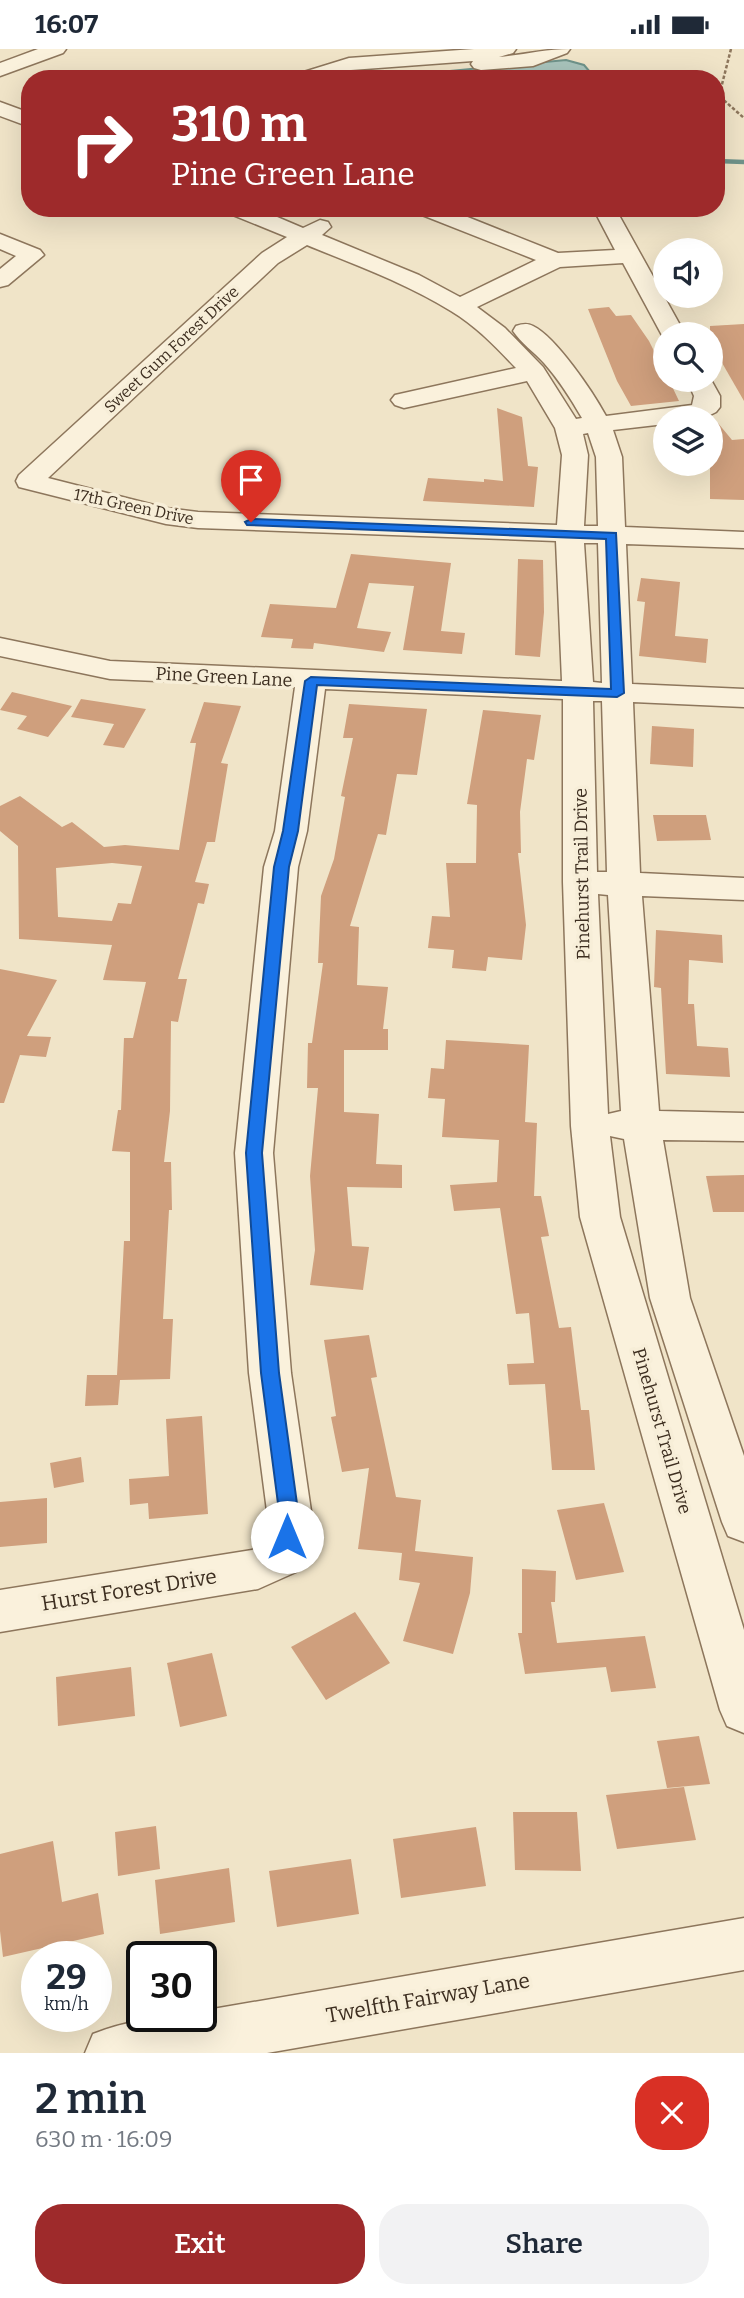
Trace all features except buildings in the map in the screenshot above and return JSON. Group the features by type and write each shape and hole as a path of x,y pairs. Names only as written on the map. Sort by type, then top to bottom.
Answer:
{"street":[{"path":"0,70 56,49"},
{"path":"330,70 349,64 486,54 506,49"},
{"path":"407,70 533,60 560,49"},
{"path":"0,93 17,113"},
{"name":"Pinehurst Trail Drive","path":"264,217 312,232 513,321 561,366 583,426 575,455 570,534 578,692 580,882 590,1126 600,1217 744,1710"},
{"name":"Pinehurst Trail Drive","path":"290,217 312,232"},
{"path":"448,217 555,260"},
{"path":"609,217 666,322"},
{"name":"Sweet Gum Forest Drive","path":"29,481 270,258 312,232"},
{"path":"0,241 32,255 0,280"},
{"path":"469,302 555,260 629,255"},
{"name":"Pinehurst Trail Drive","path":"469,302 583,426 604,435 609,457 624,884 641,1124 670,1298 741,1507"},
{"path":"404,400 534,372"},
{"path":"583,426 698,412 707,407 705,392"},
{"name":"17th Green Drive","path":"29,481 166,516 198,520 744,540"},
{"name":"Pine Green Lane","path":"0,647 110,670 311,681 744,698"},
{"name":"Hurst Forest Drive","path":"0,1611 258,1569 280,1558 287,1537 289,1511 270,1373 254,1153 281,867 290,831 311,681"},
{"path":"580,882 744,889"},
{"path":"590,1126 641,1124 744,1127"},
{"path":"685,1512 741,1507"},
{"name":"Twelfth Fairway Lane","path":"112,2053 744,1944"}],"path":[{"path":"725,72 731,49"},
{"path":"725,101 744,118"}],"water":[{"path":"566,60 584,65 588,70 461,70"}],"waterway":[{"path":"725,161 744,162"}],"route":[{"path":"251,522 612,535 617,693 311,681 290,831 281,867 254,1153 257,1225 270,1373 289,1511 287,1537"}]}
